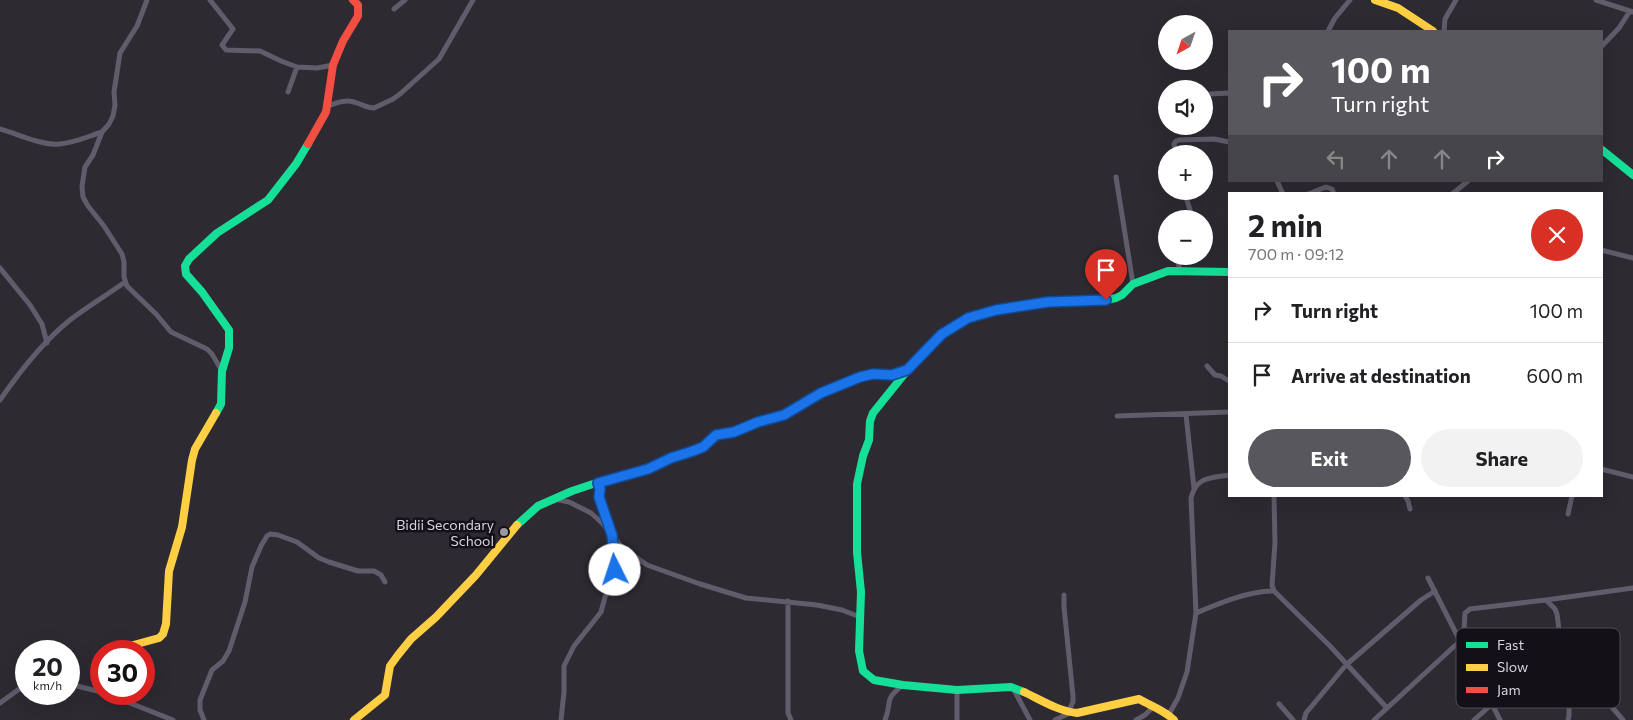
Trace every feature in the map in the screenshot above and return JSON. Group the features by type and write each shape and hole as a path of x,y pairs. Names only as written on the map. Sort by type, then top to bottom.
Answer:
{"street":[{"path":"147,0 137,26 120,53 115,83 115,105 109,124 102,132 93,155 85,167 82,186 83,196 122,254 124,282 131,292 156,314 171,332 207,349 222,371"},
{"path":"210,0 233,29 222,45 226,50 260,51 297,67 317,68 333,65"},
{"path":"152,640 164,634 169,570 182,527 192,460 196,449 221,404 222,371 229,348 229,330 202,292 186,274 185,266 189,259 218,233 273,195 296,164 326,112 333,65 343,41 360,10 358,4 353,0"},
{"path":"394,9 405,0"},
{"path":"328,106 342,101 352,101 374,108 400,94 439,59 472,0"},
{"path":"1329,30 1335,18 1350,0"},
{"path":"1375,0 1388,1 1431,30"},
{"path":"1444,30 1445,19 1456,0"},
{"path":"1596,0 1631,12 1603,45"},
{"path":"288,92 297,67"},
{"path":"1213,94 1228,93"},
{"path":"0,129 53,144 62,144 102,132"},
{"path":"1174,145 1179,140 1214,139 1228,142"},
{"path":"1603,151 1633,175"},
{"path":"1116,177 1132,284"},
{"path":"1454,192 1467,182"},
{"path":"1313,192 1326,187 1332,189 1333,192"},
{"path":"1603,250 1633,258"},
{"path":"1179,265 1180,271"},
{"path":"0,268 30,304 42,324 47,343"},
{"path":"1186,415 1194,488 1191,498 1196,613 1186,672 1172,717 1142,700 1136,699 1086,712 1070,712 1013,688 957,690 903,685 874,680 863,671 859,652 861,592 857,552 857,484 863,456 869,440 870,421 873,413 907,370 942,334 968,318 996,310 1048,302 1106,300 1122,295 1132,284 1161,272 1228,272"},
{"path":"0,400 11,384 69,321 124,282"},
{"path":"1207,366 1215,375 1228,380"},
{"path":"354,720 385,695 390,666 411,639 436,617 476,575 525,517 538,506 598,483 648,469 671,458 703,447 716,435 734,432 758,422 784,415 821,393 860,377 873,374 892,375 907,370"},
{"path":"1117,416 1228,412"},
{"path":"1603,470 1633,477"},
{"path":"1194,488 1201,481 1228,475"},
{"path":"561,720 564,666 581,636 600,615 605,596 612,584 615,570 612,535 599,497 600,489 598,483"},
{"path":"1274,497 1275,543 1272,585 1274,591 1330,646 1387,708"},
{"path":"1406,497 1410,509"},
{"path":"1568,514 1572,497"},
{"path":"553,499 568,502 591,513 622,547 647,565 746,598 822,605 860,617"},
{"path":"204,720 200,710 200,700 212,670 223,661 229,651 245,602 252,567 267,536 270,534 278,535 297,542 319,558 329,562 358,571 374,571 381,575 385,582"},
{"path":"1428,578 1456,633"},
{"path":"1464,628 1465,613 1470,609 1633,588"},
{"path":"1196,613 1232,600 1264,591 1274,591"},
{"path":"1304,720 1306,713 1346,665 1421,600 1435,591"},
{"path":"1055,720 1070,712 1073,702 1064,595"},
{"path":"1546,600 1555,609 1558,628"},
{"path":"788,601 788,713 791,720"},
{"path":"1374,720 1456,645"},
{"path":"885,720 889,699 903,685"},
{"path":"1013,688 1030,720"},
{"path":"957,690 957,720"},
{"path":"0,703 15,692"},
{"path":"1279,704 1293,720"},
{"path":"135,705 173,720"},
{"path":"1136,720 1153,707"},
{"path":"1474,720 1488,708"},
{"path":"1493,708 1500,720"},
{"path":"1568,720 1570,716 1569,708"},
{"path":"1613,708 1623,720"}],"traffic: fast":[{"path":"216,413 221,404 222,371 229,348 229,330 202,292 186,274 185,266 189,259 217,233 268,200 296,164 308,144"},
{"path":"1603,151 1633,175"},
{"path":"1049,303 1116,298 1133,284 1168,271 1228,272"},
{"path":"517,525 538,506 572,491 608,479 648,469 671,458 703,447 716,435 737,431 758,422 784,415 821,393 860,377 873,374 892,375 907,370 931,346"},
{"path":"906,372 873,413 870,421 869,440 863,456 857,484 857,552 861,592 859,651 863,671 874,680 903,685 957,690 1011,687 1024,692"}],"traffic: slow":[{"path":"1375,0 1398,8 1431,30"},
{"path":"152,640 159,638 163,634 166,624 169,571 182,527 195,449 216,413"},
{"path":"354,720 385,695 390,666 411,639 436,617 476,575 517,525"},
{"path":"1024,692 1056,708 1077,713 1139,699 1162,711 1174,720"}],"traffic: jam":[{"path":"308,144 326,112 333,65 343,41 358,16 358,5 353,0"},
{"path":"931,346 944,334 971,318 1000,309 1049,303"}],"place":[{"name":"Bidii Secondary School","path":"504,532"}],"route":[{"path":"615,570 612,535 599,497 600,489 598,483 648,469 671,458 703,447 716,435 734,432 758,422 784,415 821,393 860,377 873,374 892,375 907,370 942,334 968,318 996,310 1048,302 1106,300"}]}
